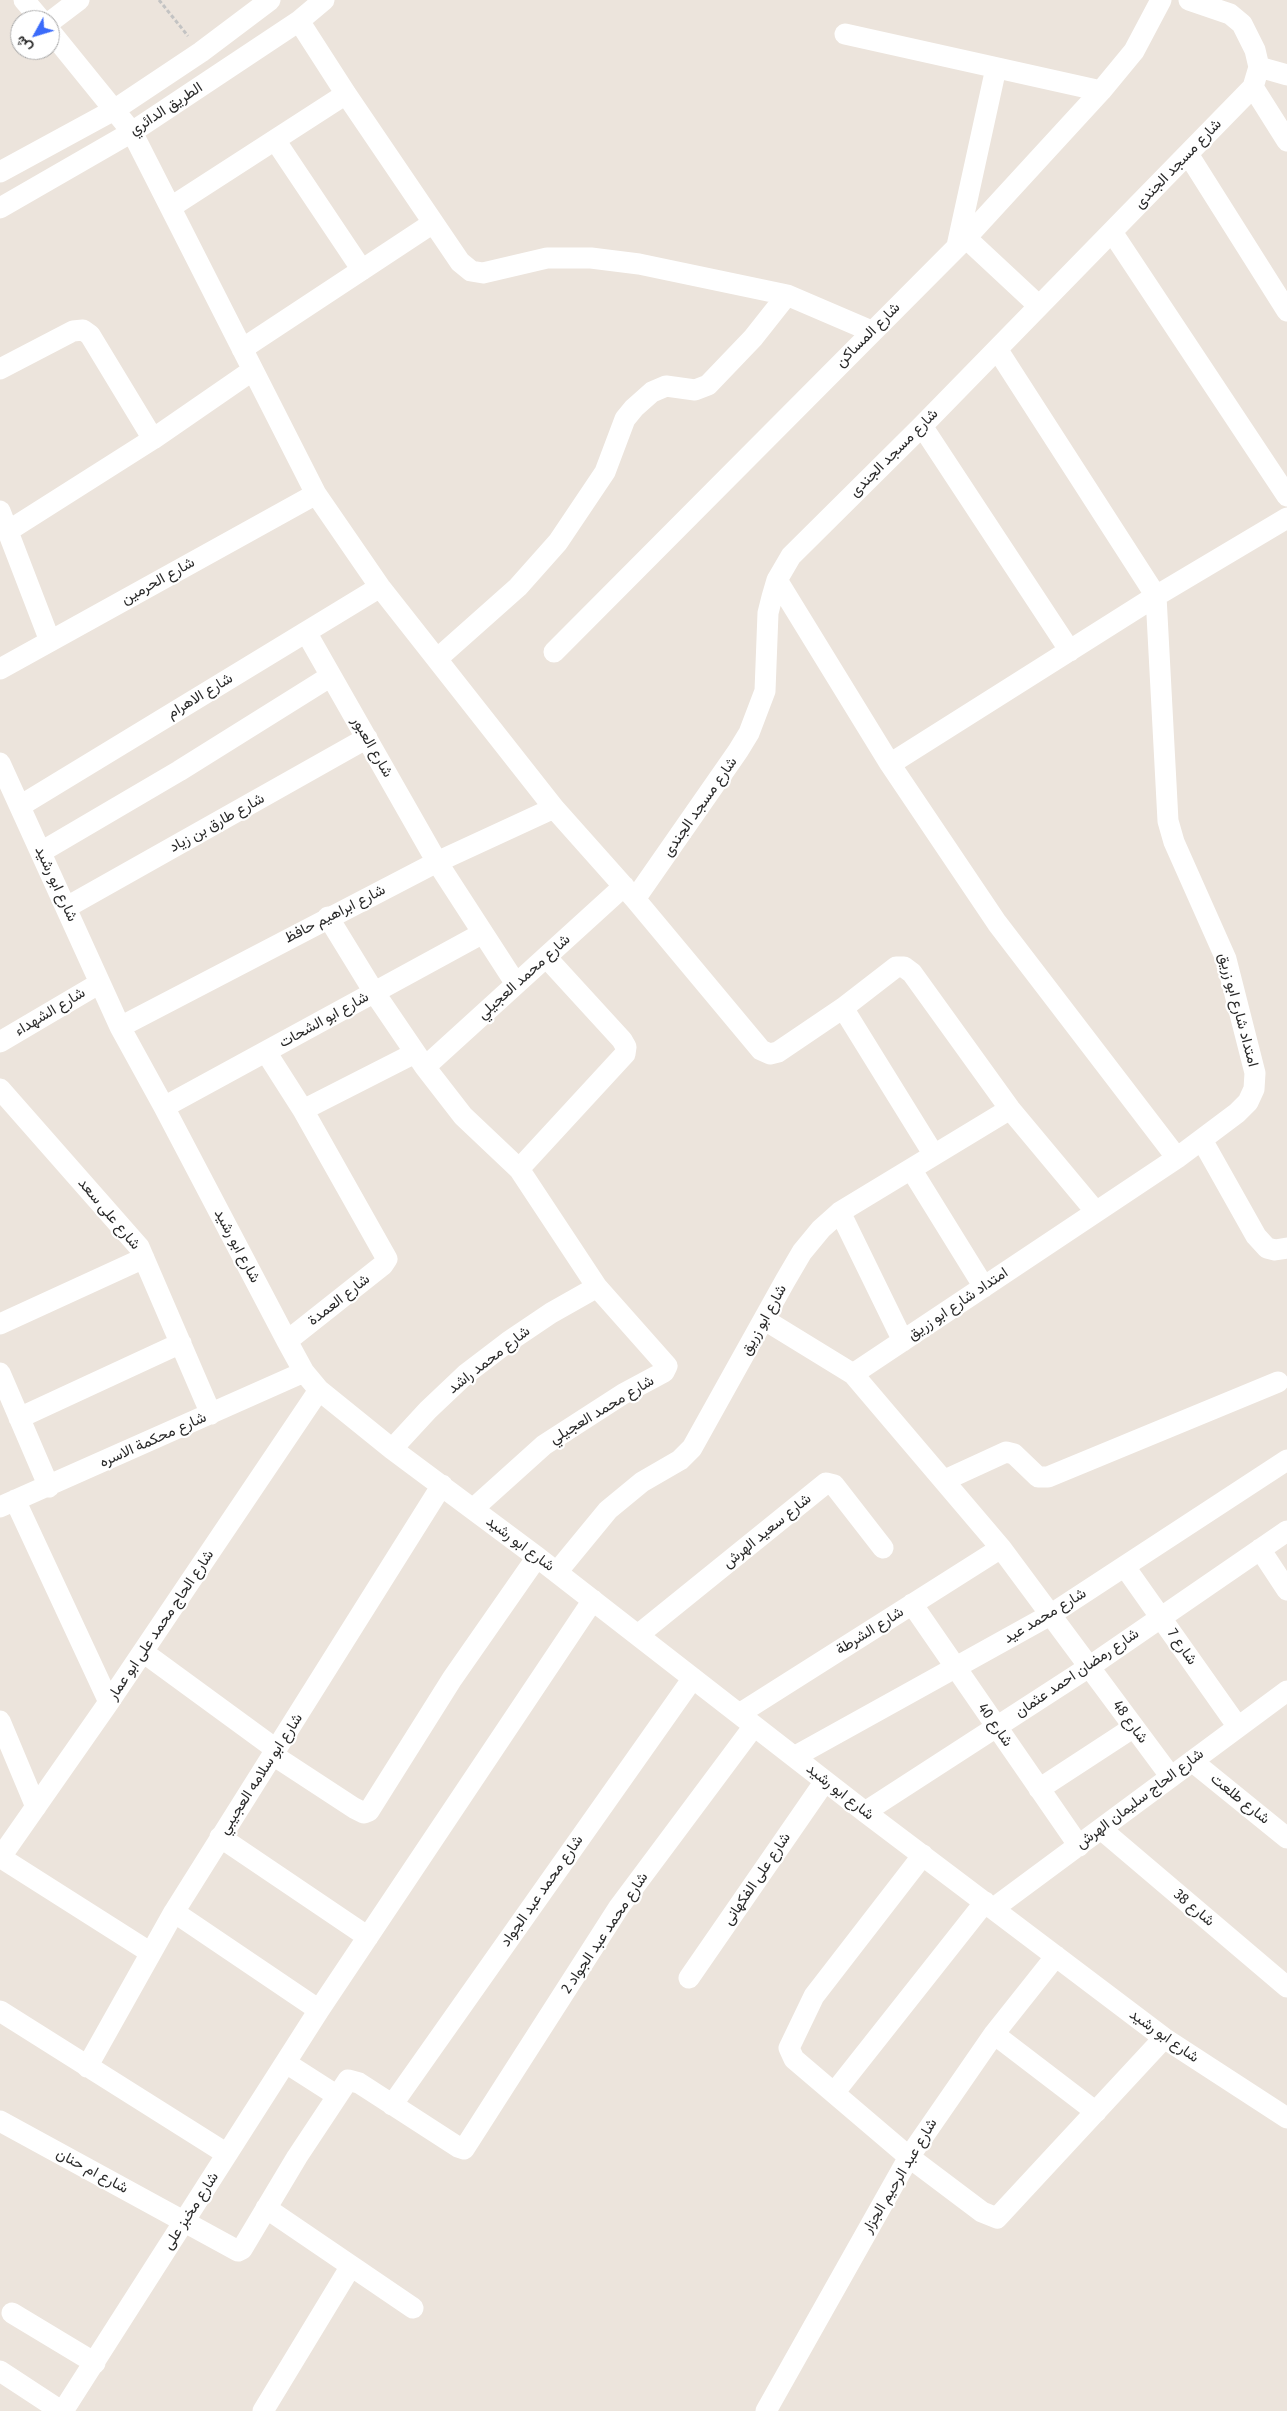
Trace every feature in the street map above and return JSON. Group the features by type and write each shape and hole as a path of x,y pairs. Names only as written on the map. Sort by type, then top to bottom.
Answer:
{"street":[{"path":"24,0 32,10"},
{"path":"60,14 79,0"},
{"name":"الطريق الدائري","path":"0,172 114,110 201,52 270,0"},
{"name":"الطريق الدائري","path":"0,208 132,132 299,21 324,0"},
{"name":"شارع المساكن","path":"554,652 961,242 1134,52 1161,0"},
{"path":"1189,0 1234,7 1250,36 1256,77 1287,142"},
{"path":"299,21 433,223 460,262 471,271 483,274 547,258 591,258 639,264 787,295 871,331"},
{"path":"845,34 1101,90"},
{"path":"60,44 132,132 316,494 380,587 554,808 630,893 762,1050 770,1054 778,1052 843,1008 896,968 904,967 912,973 1010,1109 1096,1212"},
{"path":"996,68 961,242 1039,306"},
{"path":"1256,77 1287,75"},
{"name":"شارع مسجد الجندى","path":"630,893 738,752 757,716 765,691 768,613 777,580 791,556 922,426 1188,154 1256,77"},
{"path":"171,207 346,94"},
{"path":"276,140 362,270"},
{"path":"1188,154 1287,311"},
{"path":"242,349 433,223"},
{"path":"1112,232 1287,496"},
{"path":"437,659 518,587 558,542 605,472 625,419 634,408 652,392 666,386 695,390 708,385 753,338 787,295"},
{"path":"0,368 73,331 83,330 90,335 152,439"},
{"path":"997,348 1156,596"},
{"path":"8,531 152,439 253,370"},
{"path":"922,426 1070,651"},
{"name":"شارع الحرمين","path":"0,669 316,494"},
{"path":"0,511 50,641"},
{"path":"890,764 1156,596 1287,518"},
{"path":"777,580 890,764 997,923 1177,1158"},
{"name":"شارع الاهرام","path":"11,799 306,632 380,587"},
{"name":"امتداد شارع ابو زريق","path":"853,1374 1177,1158 1248,1102 1254,1089 1255,1073 1226,959 1174,842 1168,821 1156,596"},
{"name":"شارع العبور","path":"306,632 437,862 516,984"},
{"path":"41,852 179,771 331,676"},
{"name":"شارع طارق بن زياد","path":"67,907 367,738"},
{"name":"شارع ابو رشيد","path":"0,762 11,799 41,852 120,1027 287,1341 304,1372 319,1390 392,1449 474,1508 865,1812 1164,2038 1287,2118"},
{"name":"شارع ابراهيم حافظ","path":"120,1027 328,917 437,862 554,808"},
{"name":"شارع محمد العجيلي","path":"303,1110 420,1060 516,984 546,957 630,893"},
{"path":"328,917 374,992 420,1060 463,1116 519,1169 597,1287"},
{"name":"شارع ابو الشحات","path":"164,1107 483,933"},
{"path":"519,1169 625,1054 626,1047 622,1040 546,957"},
{"name":"شارع الشهداء","path":"0,1042 100,982"},
{"path":"843,1008 934,1155"},
{"path":"266,1052 303,1110"},
{"name":"شارع على سعد","path":"0,1089 130,1236 144,1258 212,1414"},
{"name":"شارع ابو زريق","path":"557,1572 608,1510 642,1482 687,1454 802,1252 821,1229 840,1212 1010,1109"},
{"name":"شارع العمدة","path":"287,1341 383,1265 386,1256 303,1110"},
{"path":"1202,1140 1256,1236 1267,1248 1275,1250 1287,1248"},
{"path":"911,1169 984,1287"},
{"path":"840,1212 903,1341"},
{"path":"0,1324 144,1258"},
{"name":"شارع محمد العجيلي","path":"474,1508 544,1445 606,1403 667,1370 665,1363 597,1287"},
{"name":"شارع محمد راشد","path":"392,1449 428,1410 487,1358 552,1312 597,1287"},
{"name":"شارع 48","path":"765,1320 853,1374 1001,1548 1171,1777"},
{"path":"20,1418 181,1343"},
{"name":"شارع محكمة الاسره","path":"8,1504 304,1372"},
{"path":"0,1373 49,1486"},
{"path":"945,1480 1006,1452 1014,1454 1038,1476 1048,1477 1278,1382"},
{"name":"شارع الحاج محمد على ابو عمار","path":"0,1857 109,1702 319,1390"},
{"name":"شارع محمد عيد","path":"794,1757 1050,1615 1287,1460"},
{"name":"شارع سعيد الهرش","path":"638,1635 826,1483 834,1485 883,1548"},
{"name":"شارع ابو سلامه العجيبي","path":"88,2067 174,1912 442,1485"},
{"path":"8,1504 109,1702"},
{"name":"شارع رمضان احمد عثمان","path":"865,1812 1089,1667 1287,1531"},
{"name":"شارع الشرطة","path":"747,1720 912,1604 1001,1548"},
{"path":"1260,1549 1287,1590"},
{"path":"143,1652 275,1753 364,1813 369,1811 452,1678 537,1557"},
{"name":"شارع 7","path":"1125,1567 1238,1727"},
{"name":"شارع مخبز على","path":"62,2411 95,2363 319,2010 593,1600"},
{"name":"شارع 40","path":"912,1604 1079,1846"},
{"name":"شارع محمد عبد الجواد","path":"392,2105 693,1678"},
{"name":"شارع الحاج سليمان الهرش","path":"834,2093 990,1905 1079,1846 1287,1691"},
{"name":"شارع محمد عبد الجواد 2","path":"392,2105 458,2147 466,2147 619,1907 747,1720"},
{"path":"0,1722 36,1807"},
{"path":"1039,1789 1134,1727"},
{"name":"شارع طلعت","path":"1192,1761 1287,1838"},
{"name":"شارع على الفكهانى","path":"689,1978 825,1781"},
{"name":"شارع 38","path":"1101,1829 1287,1987"},
{"path":"220,1837 368,1937"},
{"path":"923,1856 814,1996 790,2042 789,2052 791,2056 909,2157 982,2212 997,2218 1164,2038"},
{"path":"0,1857 151,1953"},
{"path":"174,1912 319,2010"},
{"name":"شارع عبد الرحيم الجزار","path":"766,2411 909,2157 994,2034 1056,1956"},
{"path":"0,2011 227,2154"},
{"path":"994,2034 1096,2112"},
{"path":"286,2063 336,2096"},
{"path":"392,2105 352,2080 344,2083 266,2208 309,2235 413,2308"},
{"name":"شارع ام حنان","path":"0,2121 185,2220 238,2251 242,2249 266,2208"},
{"path":"263,2411 351,2266"},
{"path":"12,2313 95,2363"},
{"path":"0,2371 62,2411"}],"path":[{"path":"159,0 201,52"}]}
